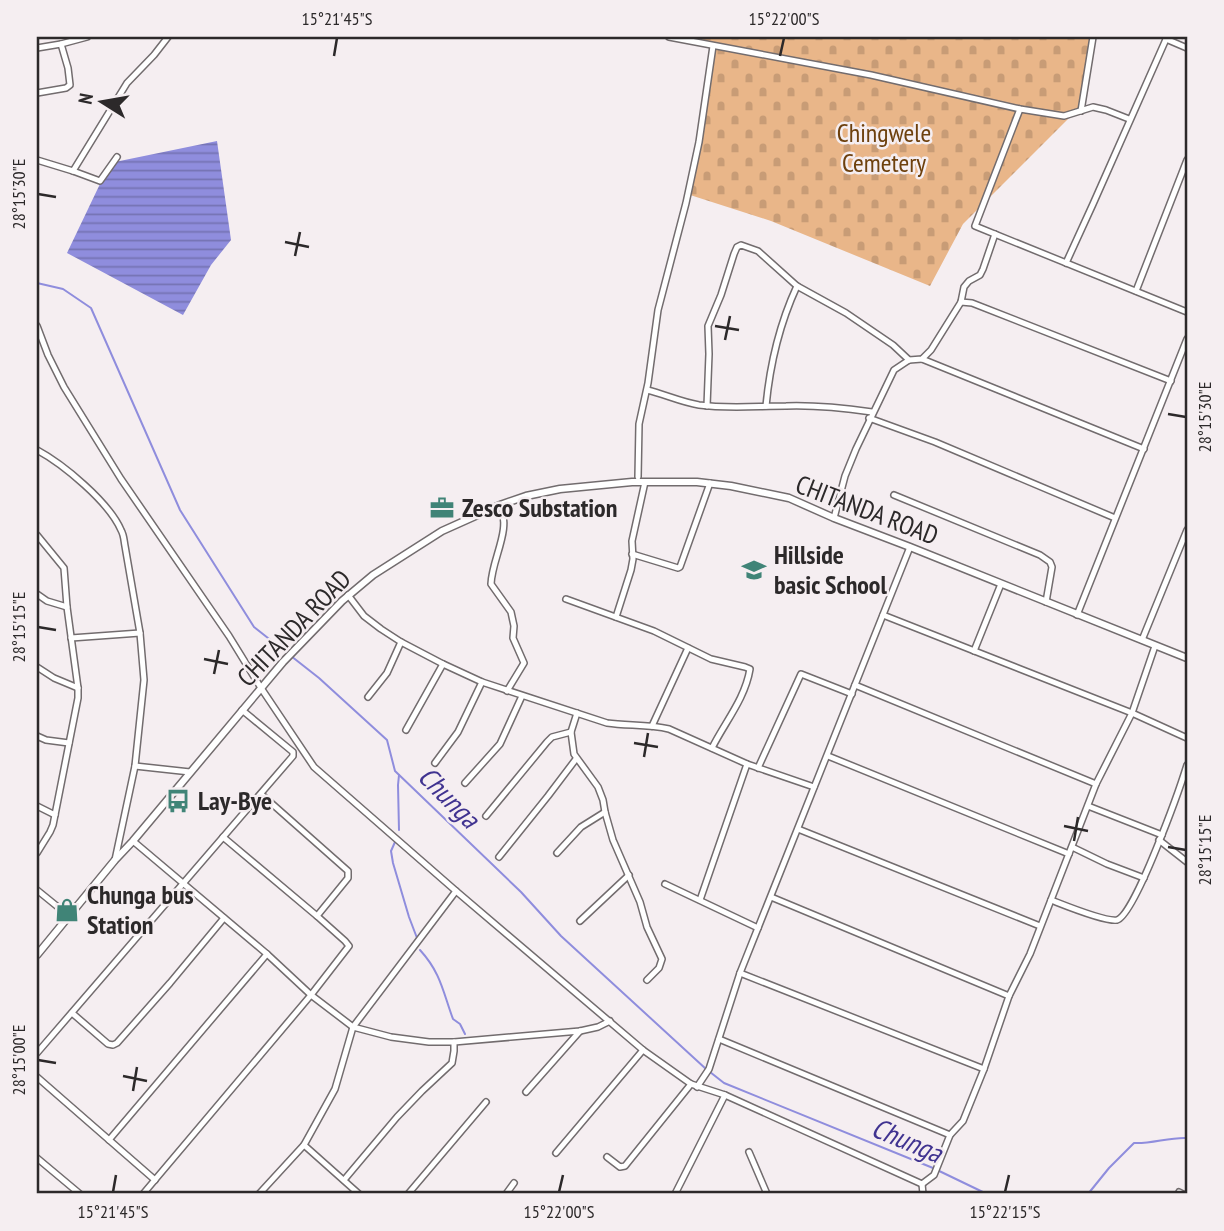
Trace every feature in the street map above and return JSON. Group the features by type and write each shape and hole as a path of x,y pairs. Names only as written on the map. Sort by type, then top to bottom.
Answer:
{"street":[{"path":"37,48 87,37"},
{"path":"74,171 127,83 155,55 168,37"},
{"path":"669,37 871,75 1020,109 1064,116 1093,107 1129,119"},
{"path":"1081,111 1093,37"},
{"path":"1066,263 1166,38 1187,48"},
{"path":"37,93 70,85 61,44"},
{"path":"638,477 639,424 647,390 658,310 699,142 713,46"},
{"path":"1020,109 975,226 1187,312"},
{"path":"37,160 100,181 117,157"},
{"path":"1136,291 1187,160"},
{"path":"922,359 931,350 961,302 964,287 984,269 995,234"},
{"path":"706,406 708,326 737,247 744,245 758,251 797,286 846,313 893,345 909,360"},
{"path":"766,407 770,372 781,324 797,286"},
{"path":"961,302 972,303 1171,382"},
{"path":"37,326 64,387 114,468 229,636 314,767 643,1050 694,1085 725,1096 922,1184"},
{"path":"1077,615 1187,339"},
{"path":"834,518 845,475 871,415 894,370 909,360 922,359 1144,449"},
{"path":"647,390 706,406 823,407 871,415 1115,518"},
{"path":"37,461 40,451 57,462 90,491 121,529 140,633 145,680 135,766 115,860"},
{"path":"616,617 633,559 632,541 645,482"},
{"name":"CHITANDA ROAD","path":"37,955 283,662 348,595 373,575 442,531 526,496 591,485 645,482 710,483 789,498 1187,658"},
{"path":"632,554 680,567 710,483"},
{"path":"894,495 1041,555 1052,567 1046,602"},
{"path":"500,505 504,516 503,527 491,584 511,612 513,638 524,663 507,691"},
{"path":"1142,640 1187,530"},
{"path":"37,536 63,565 65,572 78,688 55,815 50,832 37,853"},
{"path":"607,1157 620,1167 625,1166 707,1071 740,973 910,547"},
{"path":"974,651 1001,584"},
{"path":"37,594 47,601 67,607"},
{"path":"348,595 364,615 401,642 482,682 607,723 669,729 747,764 814,787"},
{"path":"566,599 654,631 711,659 746,667 750,671 730,719 712,748"},
{"path":"883,615 1132,713 1187,738"},
{"path":"71,638 140,633"},
{"path":"368,697 387,673 401,642"},
{"path":"922,1184 934,1175 950,1135 963,1121 1009,996 1041,926 1097,784 1132,713 1155,646"},
{"path":"652,726 688,648"},
{"path":"406,730 443,664"},
{"path":"37,667 78,688"},
{"path":"758,768 801,674 852,694"},
{"path":"435,763 458,732 482,682"},
{"path":"855,685 1097,784"},
{"path":"465,783 500,744 522,696"},
{"path":"37,1053 294,754 242,710"},
{"path":"577,713 571,732 574,754 598,787 614,840 662,959 659,968 647,980"},
{"path":"486,816 552,737 571,732"},
{"path":"37,736 69,743"},
{"path":"828,756 1069,854"},
{"path":"499,857 576,759"},
{"path":"700,900 747,764"},
{"path":"1051,900 1113,920 1125,915 1184,787 1187,765"},
{"path":"135,766 190,772"},
{"path":"261,794 348,871 348,878 317,916"},
{"path":"37,806 55,815"},
{"path":"1088,806 1161,837 1187,862"},
{"path":"557,853 582,827 605,812"},
{"path":"798,829 1041,926"},
{"path":"143,1194 349,946 223,838"},
{"path":"133,841 267,954 311,995 353,1027 411,1041 454,1042 580,1031 610,1021"},
{"path":"1072,847 1144,878"},
{"path":"580,921 629,875"},
{"path":"665,884 758,928"},
{"path":"37,890 69,916"},
{"path":"259,1194 303,1144 335,1089 353,1027 456,891"},
{"path":"771,897 1009,996"},
{"path":"72,1013 108,1044 117,1043 224,918"},
{"path":"109,1140 267,954"},
{"path":"740,973 984,1069"},
{"path":"526,1092 580,1031"},
{"path":"719,1039 950,1135"},
{"path":"344,1180 397,1117 452,1063 454,1042"},
{"path":"556,1153 643,1050"},
{"path":"37,1077 155,1180"},
{"path":"675,1194 725,1096"},
{"path":"408,1194 486,1102"},
{"path":"303,1144 359,1194"},
{"path":"749,1152 767,1194"},
{"path":"37,1157 79,1194"},
{"path":"506,1194 514,1183"},
{"path":"922,1184 923,1194"},
{"path":"64,1194 71,1186"},
{"path":"265,1188 272,1194"}],"green space":[{"name":"Chingwele Cemetery","path":"681,37 1091,37 1079,108 963,224 930,286 771,221 687,194 712,44"}],"shaded area":[{"path":"217,141 231,240 211,265 183,315 67,253 110,163"}],"waterway":[{"name":"Chunga","path":"37,283 63,289 91,308 180,510 254,627 287,653"},
{"name":"Chunga","path":"291,656 387,740 395,771 521,892 561,936 706,1069"},
{"path":"399,775 399,830"},
{"path":"395,842 391,851 393,863 417,938"},
{"path":"420,950 437,975 453,1019 460,1024 465,1034"},
{"name":"Chunga","path":"710,1072 724,1083 933,1168 987,1194"},
{"name":"Chunga","path":"1088,1194 1134,1143 1187,1138"}],"place":[{"name":"Zesco Substation","path":"442,508"},
{"name":"Hillside basic School","path":"754,570"},
{"name":"Lay-Bye","path":"178,801"},
{"name":"Chunga bus Station","path":"67,910"}]}
